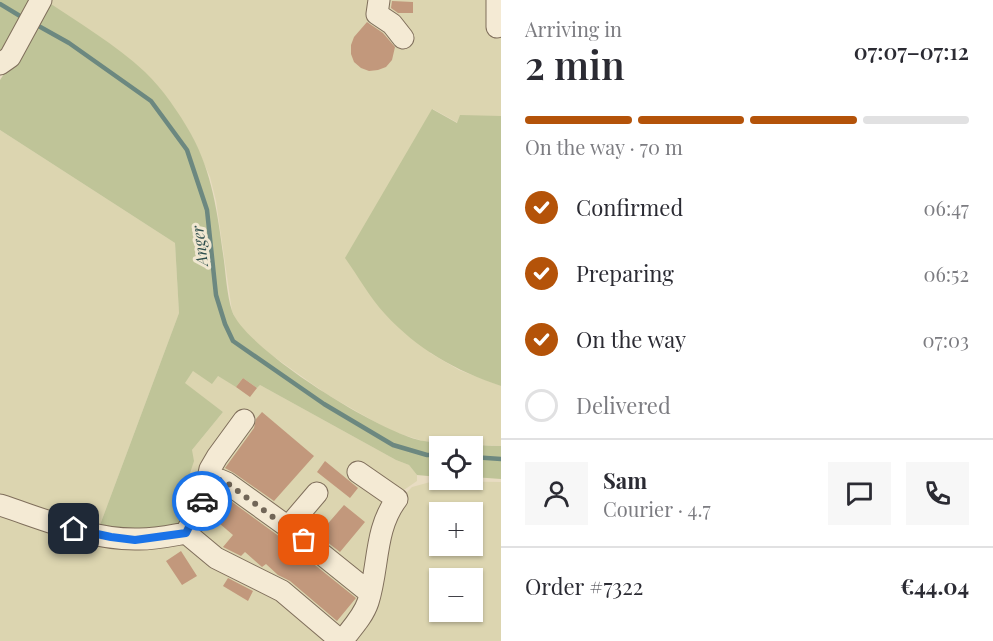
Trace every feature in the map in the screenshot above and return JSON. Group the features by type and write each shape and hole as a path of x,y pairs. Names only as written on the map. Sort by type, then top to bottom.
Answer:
{"street":[{"path":"379,0 377,14 392,24 403,38"},
{"path":"496,27 497,0"},
{"path":"0,64 6,61 23,36 39,5"},
{"path":"186,533 204,497 210,469 244,420"},
{"path":"0,505 74,529 111,537 135,540 186,533 216,558 282,591 341,641 357,622 368,603 382,529 389,509 397,499 357,471"},
{"path":"208,481 220,480 227,483 288,527 370,592"},
{"path":"288,527 317,493"}],"shaded area":[{"path":"46,0 501,0 501,116 458,123 433,109 430,353 459,370 501,386 501,446 483,445 483,436 429,436 429,441 391,431 328,395 263,349 240,328 232,311 216,201 210,177 192,136 175,110"},
{"path":"0,130 175,243 179,313 97,533 0,503"},
{"path":"193,371 218,376 236,386 243,378 257,388 260,385 409,465 417,475 417,481 401,492 352,641 0,641 0,508 74,530 178,510 192,450 223,412 184,383"},
{"path":"429,482 429,490 483,490 483,482 501,482 501,641 353,641 383,530 405,494 412,487"}],"green space":[{"path":"0,0 38,0 0,55"},
{"path":"45,0 109,43 152,79 186,126 205,165 217,212 230,305 242,327 288,367 349,407 379,424 429,442 429,476 417,475 409,465 260,385 257,388 243,378 236,387 218,376 212,384 193,371 185,383 223,412 192,450 194,461 178,510 182,511 186,519 168,534 97,533 179,313 175,243 0,130 0,80 23,45"},
{"path":"432,109 457,123 460,115 501,116 501,386 453,366 410,338 380,308 345,258"},
{"path":"483,445 501,446 501,479 483,478"}],"building":[{"path":"392,1 413,2 413,13 398,13 391,8"},
{"path":"367,22 383,33 395,47 392,60 386,67 378,70 369,71 361,68 354,62 351,54 354,37"},
{"path":"243,378 257,388 250,397 236,387"},
{"path":"262,412 314,456 274,501 225,468 254,428 256,419"},
{"path":"325,461 358,488 350,498 317,472"},
{"path":"228,499 356,598 337,621 266,564 262,567 245,552 241,556 223,547 233,535 213,518"},
{"path":"344,505 365,522 340,552 318,535"},
{"path":"181,551 197,576 182,585 166,561"},
{"path":"228,578 253,591 248,601 223,586"}],"waterway":[{"name":"Anger","path":"0,4 25,19"},
{"name":"Anger","path":"35,24 69,43 151,101 187,150 207,210 216,295 233,341 324,404 393,445 429,455"},
{"name":"Anger","path":"483,458 501,459"}],"way so far":[{"path":"202,501 208,481 220,480 304,540"}],"route":[{"path":"74,529 135,540 186,533 202,501"}]}
